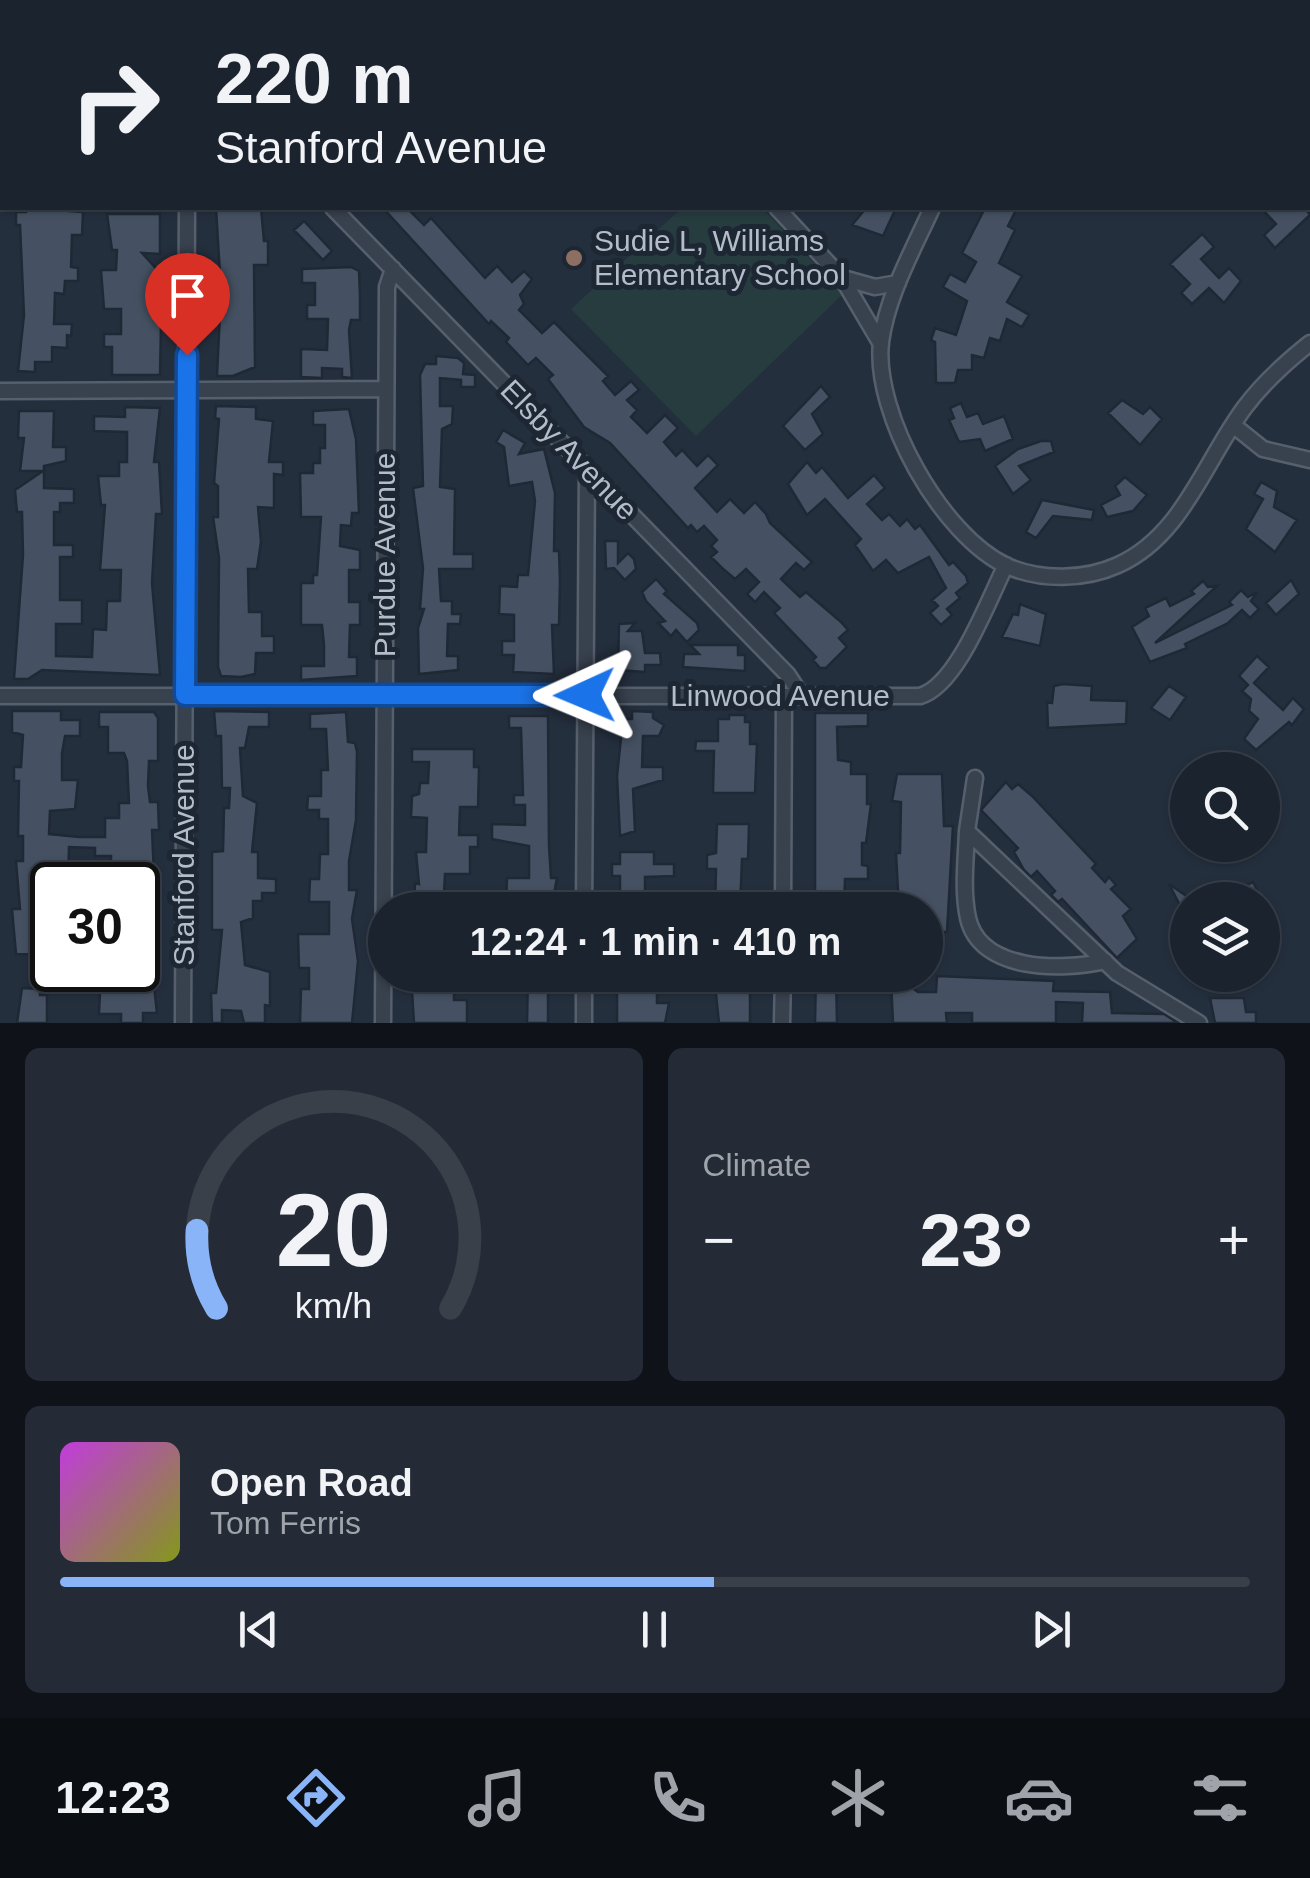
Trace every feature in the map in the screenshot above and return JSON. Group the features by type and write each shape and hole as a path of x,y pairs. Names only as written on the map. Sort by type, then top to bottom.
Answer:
{"street":[{"name":"Stanford Avenue","path":"183,1023 187,210"},
{"name":"Elsby Avenue","path":"335,210 788,675 801,696"},
{"path":"778,210 842,278 881,344 896,425 920,476 972,540 1006,565 1072,577 1095,573 1136,556 1175,518 1263,385 1310,343"},
{"path":"881,344 898,284 931,210"},
{"name":"Purdue Avenue","path":"384,1023 387,287 394,269"},
{"path":"842,278 875,287 898,284"},
{"path":"0,391 386,390"},
{"path":"1234,424 1264,449 1310,460"},
{"path":"584,892 586,469"},
{"name":"Linwood Avenue","path":"0,696 801,696 931,692 949,676 1006,565"},
{"path":"783,892 784,696"},
{"path":"976,778 968,830 966,898 968,921 980,944 1002,956 1042,966 1104,960"},
{"path":"968,830 1128,982 1172,1004 1190,1022"},
{"path":"584,992 584,1023"},
{"path":"782,1023 783,992"}],"green space":[{"path":"680,210 764,210 843,294 696,436 571,309"}],"building":[{"path":"216,210 261,210 268,265 254,265 255,367 233,376 217,376 221,292"},
{"path":"385,210 413,210 424,225 431,218 485,278 497,266 512,282 524,271 532,279 520,295 524,304 519,310 542,333 554,322 608,376 603,381 615,395 631,381 639,390 627,400 637,410 631,417 647,433 665,415 678,428 664,442 676,456 682,450 697,466 708,455 718,465 695,488 717,512 730,499 744,513 755,502 770,523 812,562 804,570 796,563 781,579 800,597 806,592 841,622 848,630 839,638 847,647 826,668 820,668 813,660 816,657 774,613 780,608 764,592 755,602 747,594 759,582 746,569 735,579 722,568 711,557 717,552 711,546 717,540 704,526 697,532 691,525 688,528 610,443 584,427 548,379 553,375 536,358 528,365 506,342 509,338 491,321 489,324"},
{"path":"864,210 895,210 883,236 852,225"},
{"path":"984,210 1016,210 1008,226 1015,230 999,263 1022,276 1007,302 1029,315 1022,327 1007,319 1000,341 990,338 984,358 972,355 972,370 958,370 955,383 936,383 935,342 931,340 935,328 956,335 967,301 943,287 950,274 965,282 976,262 962,253"},
{"path":"1263,210 1306,210 1310,215 1275,248 1264,235 1276,224"},
{"path":"16,212 83,212 82,235 72,235 71,267 78,268 78,281 65,281 64,294 55,293 54,324 72,324 71,336 67,335 67,348 52,347 52,362 35,362 35,372 18,371 24,315"},
{"path":"107,214 160,214 160,254 142,253 162,275 160,375 112,375 112,347 104,347 104,334 121,334 121,309 104,309 101,270 116,270 117,250 112,250"},
{"path":"304,221 332,251 323,260 294,230"},
{"path":"1202,234 1214,247 1201,259 1219,278 1229,268 1241,281 1224,303 1209,288 1192,304 1181,293 1190,284 1170,264"},
{"path":"351,267 359,271 360,296 360,320 351,320 349,330 352,378 342,377 342,369 322,368 322,378 301,377 301,349 327,350 328,319 307,319 307,305 315,305 315,283 302,283 302,269"},
{"path":"436,356 458,358 464,363 463,374 475,375 475,387 461,387 461,380 440,378 440,406 453,406 452,424 442,429 440,487 455,489 454,554 473,554 473,569 439,569 441,601 452,601 452,614 461,614 460,624 448,624 447,656 458,656 458,670 419,674 423,568 413,488 423,486 420,375 425,364 436,364"},
{"path":"821,386 830,397 812,414 823,434 805,450 783,426"},
{"path":"1122,400 1143,414 1150,407 1162,419 1140,445 1108,413"},
{"path":"961,403 967,417 978,413 983,424 1004,416 1013,439 985,451 980,439 959,442 949,420 954,418 950,408"},
{"path":"216,406 256,407 256,419 273,421 269,462 283,462 283,475 274,474 274,508 258,507 261,542 257,569 248,569 249,612 262,612 262,636 274,636 274,653 256,653 255,674 241,677 221,676 218,667 219,558 213,517 218,517 218,486 214,483 219,419 215,418"},
{"path":"125,407 160,408 154,462 159,462 162,514 156,514 152,583 160,675 42,670 28,679 14,679 23,555 22,512 17,512 15,490 43,471 20,471 24,438 18,438 19,411 54,411 53,447 66,447 66,461 44,466 44,488 74,489 74,503 60,503 60,512 54,512 54,545 73,545 73,557 60,557 60,600 82,600 82,624 56,624 56,656 92,657 93,629 106,630 107,601 120,601 121,570 100,570 105,505 101,505 98,476 119,476 119,462 127,462 127,432 94,431 94,416 125,417"},
{"path":"349,409 356,439 359,513 352,513 351,526 341,525 340,546 360,550 360,570 349,570 349,602 360,602 360,625 350,625 349,657 357,657 357,676 301,680 301,666 324,666 324,645 322,625 301,625 301,583 313,583 313,575 317,575 321,517 301,517 300,473 313,473 313,463 320,463 320,448 325,448 325,425 313,425 313,411"},
{"path":"503,430 525,443 519,454 544,449 555,493 554,551 559,551 560,581 559,625 552,625 554,674 513,672 514,655 502,655 502,641 514,641 514,615 499,614 500,586 517,587 518,575 528,575 535,501 532,482 509,486 504,447 496,442"},
{"path":"1051,441 1054,452 1019,466 1031,480 1013,494 995,466 1018,449"},
{"path":"807,462 816,473 822,467 848,498 874,475 885,488 867,504 882,520 889,514 900,526 907,519 915,529 920,525 949,565 953,562 966,576 968,583 956,593 960,598 947,609 952,615 941,625 930,613 938,606 932,600 946,588 929,557 898,573 886,560 873,571 855,545 861,539 825,499 807,515 788,484"},
{"path":"1125,477 1147,495 1133,511 1107,517 1101,505 1120,495 1115,486"},
{"path":"1261,482 1277,491 1274,507 1297,520 1275,552 1246,529 1263,499 1254,494"},
{"path":"1042,500 1094,510 1092,520 1053,516 1036,538 1026,532"},
{"path":"605,541 618,541 618,563 628,553 634,559 636,569 625,580 614,568 606,569"},
{"path":"656,579 667,591 664,594 697,623 699,630 687,642 676,630 671,636 658,623 665,621 646,601 642,592"},
{"path":"1291,580 1299,594 1276,615 1266,603"},
{"path":"1203,581 1208,587 1217,586 1155,643 1232,605 1229,602 1241,590 1248,597 1257,592 1251,601 1259,609 1250,618 1242,610 1228,623 1185,644 1187,648 1150,662 1132,627 1149,616 1145,608 1166,598 1170,606 1194,594 1191,591"},
{"path":"1020,604 1046,614 1040,646 1002,637 1013,614 1018,615"},
{"path":"635,623 628,631 642,631 645,653 660,653 661,665 645,665 645,672 618,670 619,624"},
{"path":"690,645 738,645 738,655 745,655 745,671 683,667 684,654 699,654"},
{"path":"1257,656 1269,667 1254,683 1283,710 1293,698 1304,709 1292,725 1289,722 1256,750 1244,739 1258,719 1249,711 1251,699 1242,691 1248,685 1239,676"},
{"path":"1054,686 1092,686 1091,700 1127,701 1126,724 1048,728 1047,702 1052,703"},
{"path":"1169,686 1186,697 1170,720 1151,708"},
{"path":"12,711 61,711 61,720 80,720 80,736 65,736 62,753 62,780 78,780 75,809 50,811 49,834 105,837 105,818 119,818 119,803 129,803 127,761 124,753 108,753 108,727 99,727 99,712 154,712 158,718 158,761 149,761 148,786 150,802 158,802 159,830 152,830 153,862 111,862 111,856 95,856 95,848 69,847 69,862 30,862 30,954 16,954 12,909 20,909 16,861 23,861 23,836 18,836 19,781 14,781 14,767 21,767 23,735 12,732"},
{"path":"214,711 269,712 269,727 249,727 245,748 240,748 243,796 257,803 252,852 258,852 258,878 276,879 276,893 262,893 262,901 253,901 253,918 241,922 245,965 270,972 270,1006 265,1005 265,1023 244,1023 241,1011 222,1010 222,1023 212,1023 211,993 216,993 222,930 212,930 212,852 223,851 224,808 229,808 230,788 222,788 221,736 216,736"},
{"path":"632,711 653,712 653,718 664,725 659,736 643,736 642,767 663,767 663,780 633,789 635,831 620,836 617,776 623,719 632,719"},
{"path":"346,712 348,742 355,743 357,752 356,820 349,861 349,890 357,890 352,919 358,961 352,1023 300,1023 301,989 309,989 309,968 299,968 298,934 329,934 329,902 309,902 310,879 319,879 320,854 328,854 328,819 319,819 319,810 307,810 308,796 321,796 321,770 328,770 326,729 310,729 310,714"},
{"path":"815,713 868,713 868,726 837,727 838,760 851,762 851,774 867,774 867,804 871,804 866,843 862,843 862,865 868,866 868,879 845,879 845,892 815,892"},
{"path":"729,715 745,715 745,722 750,722 750,744 757,744 755,793 713,793 714,751 695,751 696,741 718,741 718,719 729,719"},
{"path":"509,716 548,716 549,846 551,878 557,878 554,892 506,892 507,878 529,878 529,846 492,839 492,824 525,825 525,805 514,805 514,795 523,795 521,728 509,728"},
{"path":"412,749 474,749 474,767 479,767 478,807 460,807 459,835 478,835 478,847 470,847 470,874 445,874 444,892 415,892 415,883 419,884 416,852 426,852 427,818 411,817 412,796 419,794 420,783 428,783 429,762 412,762"},
{"path":"897,774 942,774 944,826 953,826 947,932 943,932 943,892 898,892 896,853 900,853 901,802 892,801"},
{"path":"1006,782 1012,789 1018,784 1032,796 1096,864 1092,868 1105,882 1109,877 1116,885 1111,889 1131,909 1123,916 1137,939 1117,958 1062,899 1058,902 1051,895 1055,891 1037,871 1031,877 1024,870 1014,852 1018,848 981,810"},
{"path":"717,824 749,824 748,859 742,859 741,892 715,892 716,869 707,869 707,855 716,853"},
{"path":"620,852 654,852 654,864 674,864 674,876 645,877 645,892 620,892 620,876 612,876 612,864 620,864"},
{"path":"943,976 1054,981 1053,991 1110,992 1112,1013 1164,1014 1178,1023 1082,1023 1083,1003 1056,1002 1056,1023 972,1023 972,1013 946,1013 947,1023 893,1023 892,992 943,992"},
{"path":"22,988 47,995 47,1023 17,1023"},
{"path":"100,992 155,992 157,1013 143,1013 143,1023 121,1023 121,1014 99,1014"},
{"path":"412,992 454,992 454,1000 467,1000 467,1023 414,1023"},
{"path":"528,992 548,992 548,1023 527,1023"},
{"path":"617,992 657,992 657,1003 669,1003 665,1023 617,1023"},
{"path":"716,992 750,992 750,1023 719,1023"},
{"path":"816,992 836,992 837,1023 815,1023"},
{"path":"1210,998 1244,998 1246,1012 1256,1012 1256,1023 1215,1023"}],"place":[{"name":"Sudie L, Williams Elementary School","path":"574,258"}],"route":[{"path":"187,355 185,695 585,695"}]}
